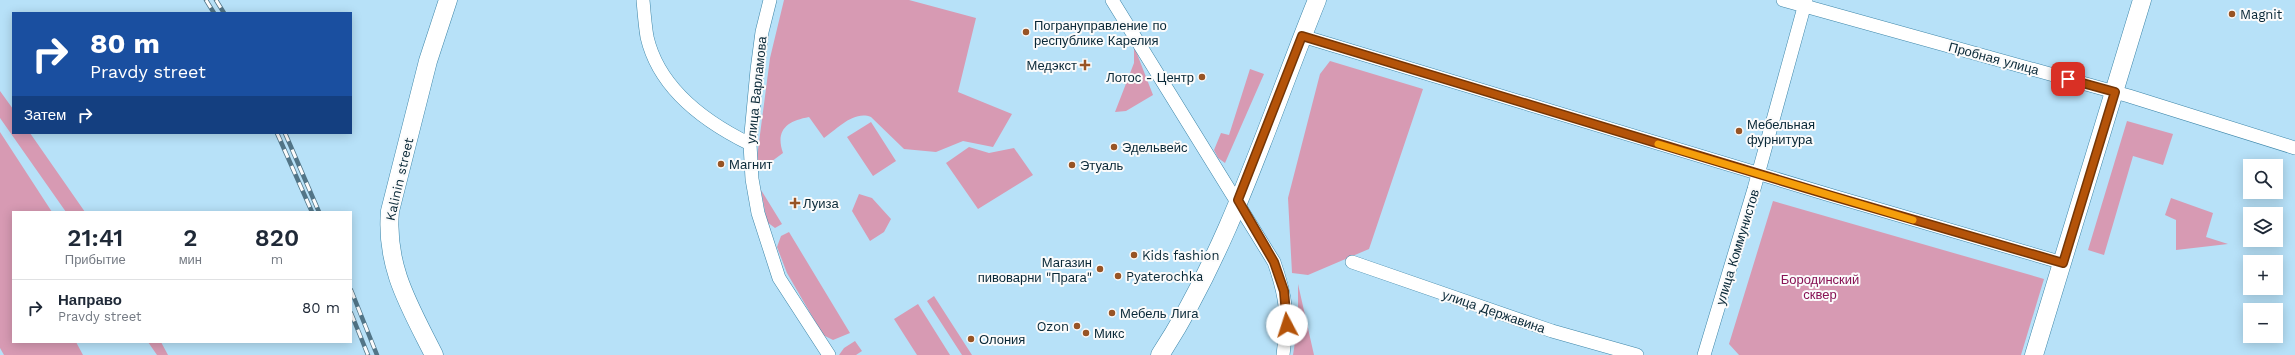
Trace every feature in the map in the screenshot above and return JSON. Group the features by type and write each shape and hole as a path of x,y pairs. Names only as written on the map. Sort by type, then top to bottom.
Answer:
{"main road":[{"name":"Kalinin street","path":"434,355 401,288 394,266 388,230 390,211 428,61 448,0"},
{"path":"1160,355 1187,311 1238,200 1317,0"},
{"path":"2034,355 2142,0"}],"street":[{"path":"643,0 647,37 661,72 695,111 711,124 750,144"},
{"name":"улица Варламова","path":"770,0 762,32 750,144 752,179 758,213 779,278 829,355"},
{"path":"1112,0 1204,150 1238,200 1274,262 1284,291 1287,325 1283,355"},
{"name":"Пробная улица","path":"1783,0 1805,3 2115,92 2295,148"},
{"name":"улица Коммунистов","path":"1704,355 1759,174 1805,3"},
{"path":"1302,36 1759,174 2063,263"},
{"name":"улица Державина","path":"1352,262 1552,331 1637,355"}],"green space":[{"path":"784,0 909,0 976,18 958,92 1012,114 993,147 963,141 936,152 904,149 871,117 865,116 852,118 824,138 809,117 795,121 785,128 781,138 783,153 764,167 756,165 770,58"},
{"path":"1134,46 1153,95 1126,111 1115,112 1134,63"},
{"path":"1330,61 1423,89 1369,249 1308,275 1292,273 1288,198 1320,74"},
{"path":"1250,69 1264,74 1225,163 1218,158 1214,150 1221,133 1229,135"},
{"path":"0,91 12,108 12,134 31,134 84,211 65,211 0,118"},
{"path":"2127,121 2173,134 2163,165 2133,156 2104,255 2088,250"},
{"path":"871,122 896,161 873,176 847,137"},
{"path":"0,132 51,211 12,211 12,343 77,343 83,355 4,355 0,348"},
{"path":"969,147 989,153 1014,148 1033,175 978,209 946,163"},
{"path":"761,190 782,224 775,228 767,222"},
{"path":"859,194 872,198 891,219 884,232 870,241 852,211"},
{"path":"2171,198 2213,213 2206,237 2228,244 2176,250 2176,220 2165,215"},
{"name":"Бородинский сквер","path":"1773,201 2044,279 2021,355 1739,355 1729,344"},
{"path":"789,232 850,333 833,340 823,335 787,273 777,247 781,236"},
{"path":"1298,284 1314,355 1293,355 1298,323"},
{"path":"934,296 972,355 962,355 927,301"},
{"path":"918,304 950,355 917,355 894,319"},
{"path":"855,341 862,351 856,355 839,355 844,348"},
{"path":"149,343 162,343 168,355 157,355"}],"railway":[{"path":"206,0 213,12"},
{"path":"216,0 223,12"},
{"path":"277,134 312,211"},
{"path":"285,134 319,211"},
{"path":"352,292 377,355"},
{"path":"352,315 368,355"}],"slow traffic":[{"path":"1658,144 1913,220"}],"place":[{"name":"Magnit","path":"2232,14"},
{"name":"Погрануправление по республике Карелия","path":"1026,32"},
{"name":"Медэкст","path":"1085,65"},
{"name":"Лотос - Центр","path":"1202,77"},
{"name":"Мебельная фурнитура","path":"1739,131"},
{"name":"Эдельвейс","path":"1114,147"},
{"name":"Магнит","path":"721,164"},
{"name":"Этуаль","path":"1072,165"},
{"name":"Луиза","path":"795,203"},
{"name":"Kids fashion","path":"1134,255"},
{"name":"Магазин пивоварни \"Прага\"","path":"1100,269"},
{"name":"Pyaterochka","path":"1118,276"},
{"name":"Мебель Лига","path":"1112,313"},
{"name":"Ozon","path":"1077,326"},
{"name":"Микс","path":"1086,333"},
{"name":"Олония","path":"971,339"}],"route":[{"path":"1287,325 1284,291 1274,262 1254,230 1238,200 1302,36 1512,98 1664,146 2063,263 2115,92 2068,79"}]}
